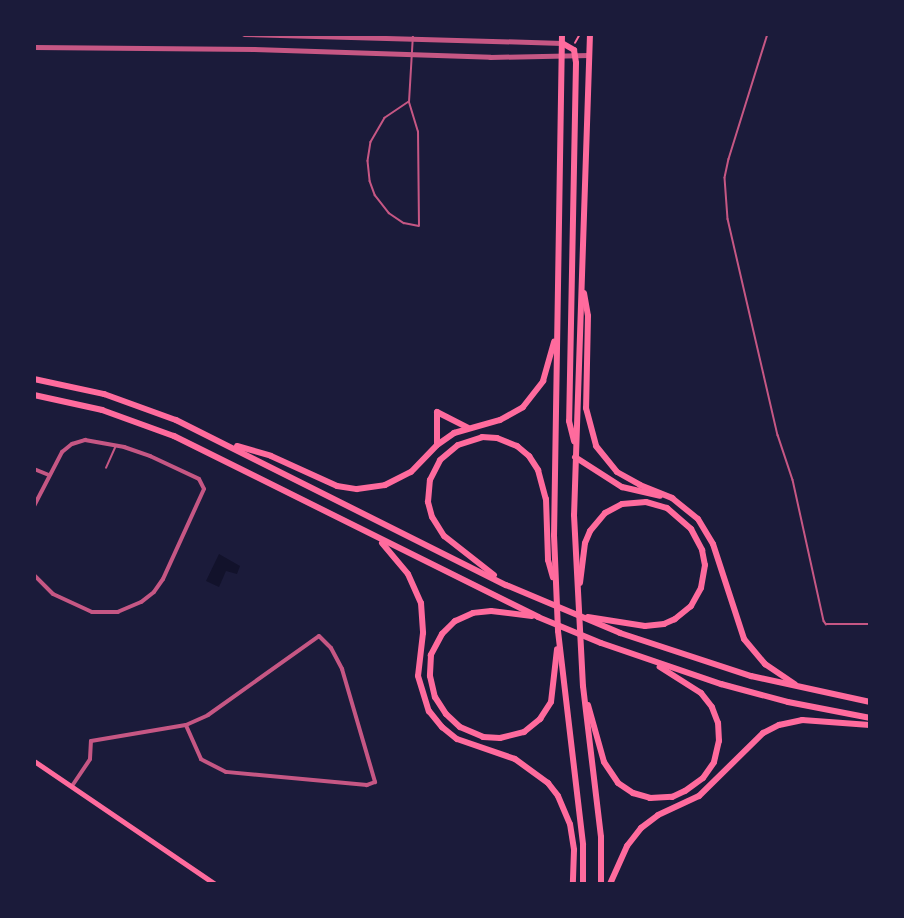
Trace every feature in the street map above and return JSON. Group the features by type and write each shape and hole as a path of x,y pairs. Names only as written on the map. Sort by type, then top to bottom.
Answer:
{"main road":[{"path":"562,34 555,584 558,631 582,834 583,884"},
{"path":"590,34 575,457 578,602 583,686 602,847 601,884"},
{"path":"562,43 574,51 569,421 576,445"},
{"path":"582,286 588,316 586,408 594,440 604,457 617,472 678,502 693,513 709,536 739,627 749,646 765,664 800,688"},
{"path":"220,441 271,456 329,483 357,489 379,486 398,479 416,468 437,445 468,428 506,418 533,396 545,376 557,327"},
{"path":"34,379 88,390 133,403 220,441 506,585 575,615 599,622 685,656 800,688 870,702"},
{"path":"34,395 102,410 159,430 538,617 601,643 649,661 766,696 870,718"},
{"path":"437,445 437,412 468,428"},
{"path":"506,585 444,536 434,522 429,507 429,485 436,465 452,448 476,438 492,437 508,441 522,449 536,465 544,487 548,560 555,584"},
{"path":"575,457 622,487 678,502"},
{"path":"578,602 585,543 594,525 605,513 621,504 646,502 660,505 681,517 696,536 704,557 703,581 691,606 675,619 657,626 599,622"},
{"path":"377,538 404,568 419,596 424,626 418,676 429,711 442,727 457,739 515,759 548,783 562,804 570,824 574,858 573,884"},
{"path":"538,617 479,612 461,618 442,634 431,655 431,683 442,709 460,727 476,735 500,738 524,732 540,719 554,691 558,631"},
{"path":"583,686 602,756 615,780 628,791 646,797 677,795 698,782 711,768 719,746 718,723 712,707 701,693 649,661"},
{"path":"610,884 623,853 636,833 658,815 699,796 763,733 779,725 802,720 870,725"},
{"path":"34,761 214,884"}],"street":[{"path":"244,34 413,36 562,43"},
{"path":"34,46 410,53 490,57 562,54 574,51 589,55"},
{"path":"34,506 37,494 64,450 74,442 93,440 150,456 199,479 204,489 163,579 154,592 141,603 118,612 92,612 53,594 34,575"},
{"path":"34,469 49,475"},
{"path":"72,786 90,759 91,741 186,725 208,715 319,636 332,648 342,669 375,782 367,785 226,772 201,759 186,725"}],"lane":[{"path":"768,34 729,159 725,178 728,219 778,435 795,487 824,621 826,624 870,624"},
{"path":"409,102 385,118 371,142 368,161 373,189 388,213 404,223 419,226 418,132 409,102 410,53 413,36"},
{"path":"106,468 117,446"}],"path":[{"path":"574,51 580,34"}],"shaded area":[{"path":"219,554 240,566 237,574 226,571 219,587 206,581"}]}
